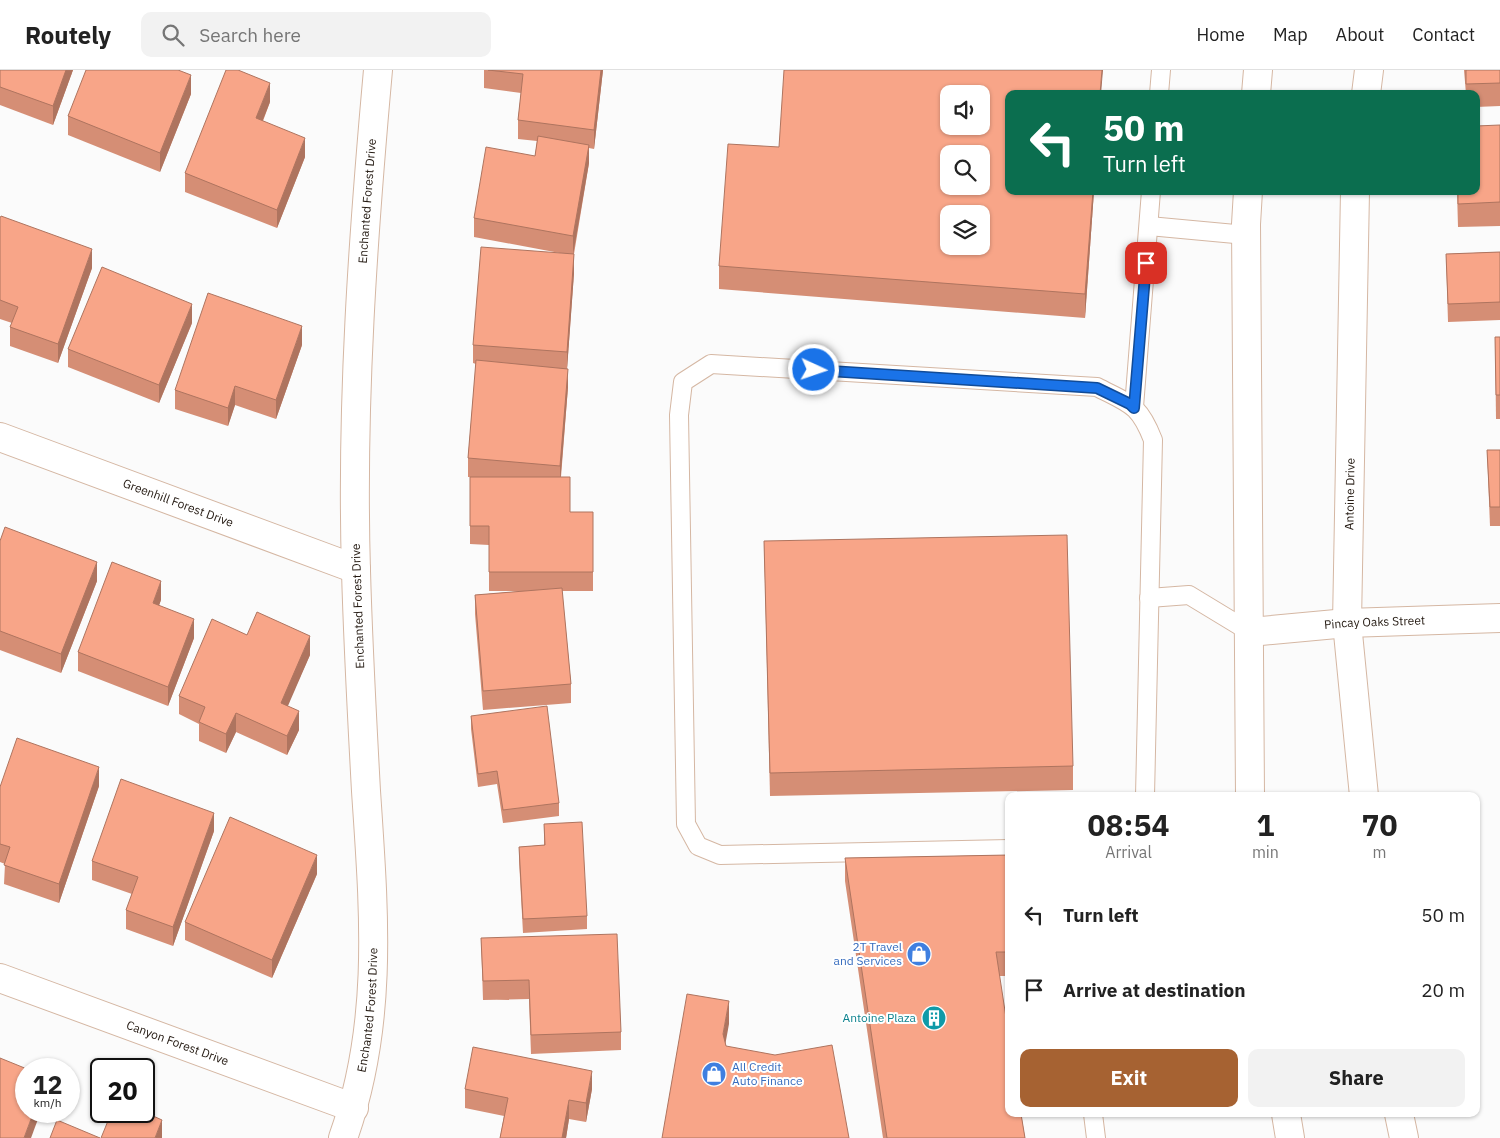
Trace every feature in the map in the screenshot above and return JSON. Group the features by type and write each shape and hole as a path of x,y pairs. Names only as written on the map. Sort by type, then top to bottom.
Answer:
{"street":[{"name":"Enchanted Forest Drive","path":"343,1138 354,1108 364,1068 373,1001 374,907 361,711 356,569 355,437 368,179 378,70"},
{"path":"1256,90 1258,70"},
{"path":"1366,90 1369,70"},
{"path":"1248,195 1246,235 1250,792"},
{"name":"Antoine Drive","path":"1355,195 1347,623 1364,792"},
{"name":"Greenhill Forest Drive","path":"0,437 356,569"},
{"name":"Pincay Oaks Street","path":"1250,632 1347,623 1500,618"},
{"name":"Canyon Forest Drive","path":"0,978 354,1108"},
{"path":"1286,1117 1290,1138"},
{"path":"1400,1117 1404,1138"}],"lane":[{"path":"1160,90 1161,70"},
{"path":"1134,408 1152,195"},
{"path":"1149,226 1246,235"},
{"path":"1005,849 720,854 698,846 686,824 679,415 683,382 711,364 1097,388 1130,404 1144,418 1153,440 1145,792"},
{"path":"1149,598 1190,595 1250,632"},
{"path":"1093,1117 1096,1138"}],"building":[{"path":"0,70 66,70 53,106 0,87"},
{"path":"86,70 178,70 191,75 160,153 68,116"},
{"path":"226,70 238,70 270,83 256,118 305,138 277,210 185,173"},
{"path":"488,70 601,70 594,130 518,120 523,74"},
{"path":"784,70 1102,70 1100,90 1005,90 1005,195 1093,195 1085,294 719,266 728,144 779,147"},
{"path":"1466,70 1500,70 1500,83 1466,84"},
{"path":"1500,125 1500,202 1458,204 1458,195 1480,195 1480,126"},
{"path":"538,136 589,145 573,236 474,218 486,147 535,156"},
{"path":"1,216 92,249 58,344 10,327 18,307 0,300"},
{"path":"481,247 574,254 567,352 473,345"},
{"path":"1500,252 1500,302 1448,304 1446,254"},
{"path":"102,267 192,304 159,385 68,349"},
{"path":"208,293 302,326 276,400 235,386 228,408 175,390"},
{"path":"1495,337 1500,337 1500,395 1496,395"},
{"path":"476,360 568,369 560,466 468,458"},
{"path":"1487,450 1500,450 1500,507 1490,507"},
{"path":"470,477 570,477 570,512 593,512 593,572 489,572 489,526 470,526"},
{"path":"5,527 97,562 61,654 0,631 0,541"},
{"path":"1067,535 1073,766 770,773 764,541"},
{"path":"112,562 161,581 153,603 194,619 168,687 78,652"},
{"path":"562,588 571,684 483,691 475,595"},
{"path":"257,612 310,636 281,703 299,711 287,736 236,713 226,734 199,722 205,707 179,696 212,619 247,635"},
{"path":"547,706 559,803 503,810 497,771 478,774 471,716"},
{"path":"17,738 99,767 59,884 4,865 10,847 0,844 0,787"},
{"path":"121,779 214,813 173,927 126,910 138,877 92,861"},
{"path":"230,817 317,855 272,960 185,922"},
{"path":"582,822 587,916 523,919 519,847 545,845 544,824"},
{"name":"Antoine Plaza","path":"1005,855 1005,952 996,952 1005,1011 1005,1117 1022,1117 1025,1138 887,1138 845,858"},
{"path":"617,934 621,1032 531,1035 529,980 483,981 481,938"},
{"name":"All Credit Auto Finance","path":"687,994 729,1001 723,1034 726,1046 775,1055 832,1045 849,1138 662,1138"},
{"path":"473,1047 592,1071 586,1103 569,1100 562,1138 500,1138 508,1098 465,1089"},
{"path":"0,1058 15,1064 15,1123 30,1123 24,1138 0,1138"},
{"path":"155,1117 162,1120 155,1138 101,1138 107,1123 155,1123"},
{"path":"56,1123 64,1123 100,1138 50,1138"}],"place":[{"name":"2T Travel and Services","path":"919,954"},
{"name":"Antoine Plaza","path":"934,1018"},
{"name":"All Credit Auto Finance","path":"714,1074"}],"route":[{"path":"814,370 1097,388 1130,404 1134,408 1146,263"}]}
